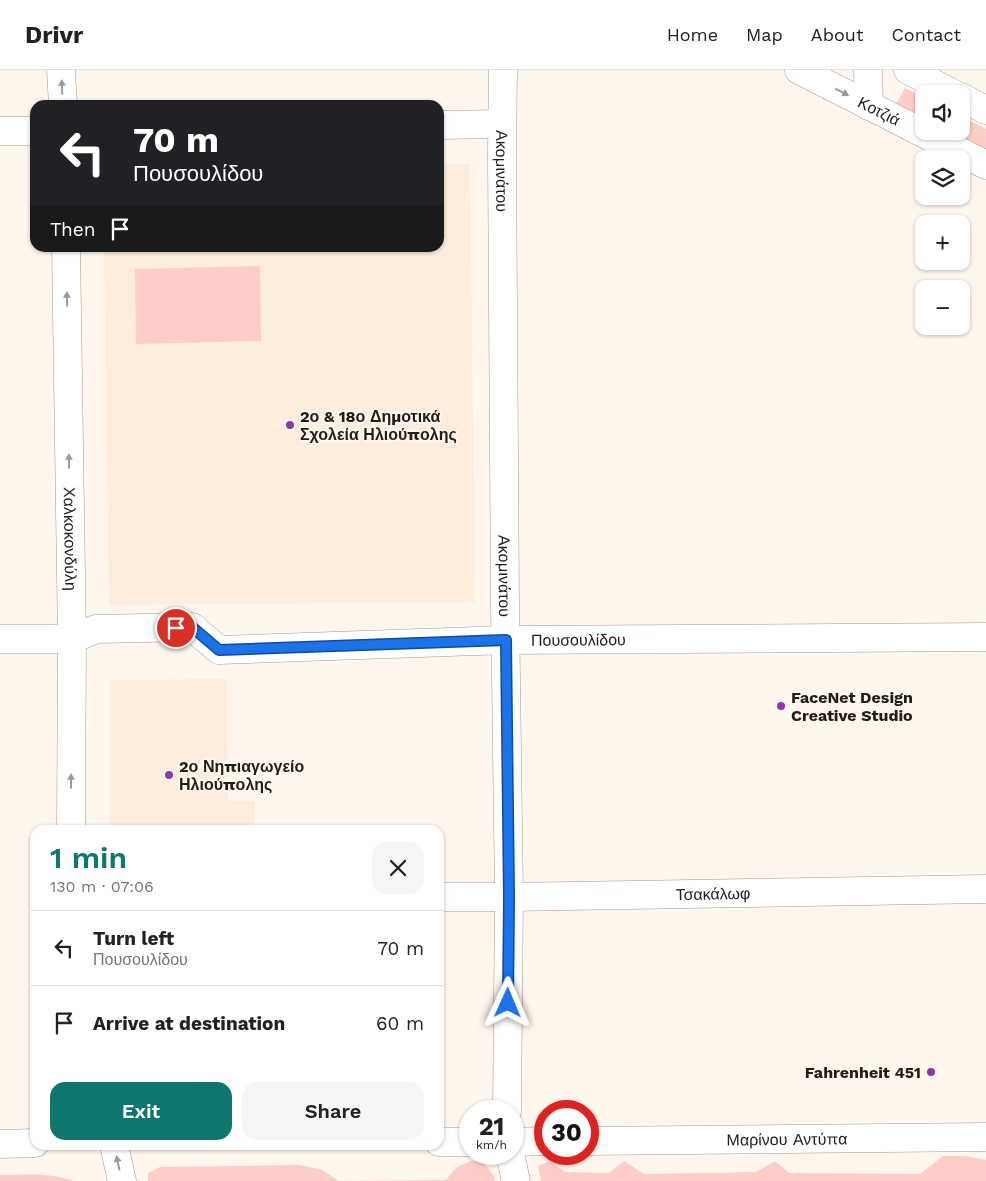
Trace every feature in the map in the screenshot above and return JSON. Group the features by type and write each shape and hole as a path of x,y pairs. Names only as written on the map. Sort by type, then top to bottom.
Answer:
{"street":[{"path":"62,70 63,100"},
{"name":"Ακομινάτου","path":"503,70 509,897 507,1100"},
{"name":"Κοτζιά","path":"799,70 986,165"},
{"path":"868,70 869,106"},
{"path":"908,70 937,85"},
{"path":"970,102 986,110"},
{"path":"444,125 502,124"},
{"path":"0,131 30,131"},
{"name":"Χαλκοκονδύλη","path":"66,252 72,639 71,825"},
{"name":"Πουσουλίδου","path":"0,639 72,639 96,629 192,627 219,650 506,640 986,637"},
{"name":"Τσακάλωφ","path":"444,897 986,888"},
{"name":"Μαρίνου Αντύπα","path":"599,1141 986,1137"},
{"path":"444,1142 459,1142"},
{"path":"0,1144 30,1143"},
{"path":"115,1150 122,1181"},
{"path":"512,1165 516,1181"}],"shaded area":[{"path":"905,88 915,93 915,114 896,104"},
{"path":"970,121 986,129 986,150 967,140 970,140"},
{"name":"2ο & 18ο Δημοτικά Σχολεία Ηλιούπολης","path":"444,164 470,164 475,602 109,605 104,252 444,252"},
{"path":"260,266 261,341 136,344 135,269"},
{"name":"2ο Νηπιαγωγείο Ηλιούπολης","path":"227,679 228,801 255,801 254,825 110,825 109,680"},
{"path":"943,1156 965,1156 986,1160 986,1181 541,1181 538,1166 555,1165 565,1172 609,1173 624,1161 644,1174 756,1172 775,1161 789,1173 920,1174"},
{"path":"300,1165 322,1170 339,1181 148,1181 148,1173 160,1167"},
{"path":"462,1165 486,1165 495,1181 339,1181 446,1180 457,1167"},
{"path":"0,1175 46,1175 73,1181 0,1181"}],"place":[{"name":"2ο & 18ο Δημοτικά Σχολεία Ηλιούπολης","path":"290,425"},
{"name":"FaceNet Design Creative Studio","path":"781,706"},
{"name":"2ο Νηπιαγωγείο Ηλιούπολης","path":"169,775"},
{"name":"Fahrenheit 451","path":"931,1072"}],"route":[{"path":"176,628 192,627 219,650 506,640 509,897 508,1003"}]}
